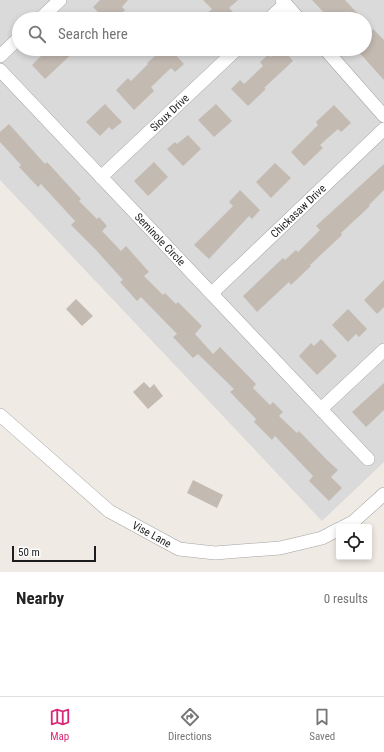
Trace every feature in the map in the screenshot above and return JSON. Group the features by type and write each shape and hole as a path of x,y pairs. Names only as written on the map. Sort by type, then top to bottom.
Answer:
{"street":[{"path":"47,12 60,0"},
{"path":"275,12 284,2 293,12"},
{"path":"0,56 12,45"},
{"name":"Sioux Drive","path":"101,177 230,56"},
{"path":"331,56 384,116"},
{"name":"Seminole Circle","path":"0,70 368,459"},
{"name":"Chickasaw Drive","path":"212,293 384,129"},
{"path":"321,409 384,350"},
{"name":"Vise Lane","path":"0,415 109,511 179,549 215,553 280,548 322,538 336,531"},
{"path":"349,524 384,494"}],"shaded area":[{"path":"0,0 384,0 384,462 322,521 0,180"}],"building":[{"path":"100,0 128,0 122,7 125,10 123,12 98,12 93,7"},
{"path":"203,0 238,0 229,8 233,12 209,12 212,9"},
{"path":"312,0 345,0 356,12 323,12"},
{"path":"373,29 384,40 384,80 362,56 372,56"},
{"path":"41,56 70,56 45,79 32,65"},
{"path":"155,56 177,56 184,64 175,72 171,68 151,87 154,91 134,110 116,90 128,78 131,81 148,64 147,63"},
{"path":"267,56 289,56 293,61 264,88 266,89 248,106 231,89 240,80 244,84 263,66 260,62"},
{"path":"105,104 122,122 112,130 109,127 100,136 86,122"},
{"path":"216,104 232,121 214,137 198,120"},
{"path":"334,105 351,123 341,132 338,129 320,145 323,148 304,166 291,152 318,125 316,122"},
{"path":"9,124 45,164 47,162 81,199 79,201 97,219 99,217 107,226 102,231 121,251 126,246 149,272 144,276 163,295 165,293 176,304 178,302 202,326 195,334 213,354 220,347 256,384 253,388 270,405 273,402 283,412 279,416 297,433 299,431 338,470 331,477 342,488 329,501 309,481 313,476 275,436 272,440 254,422 256,419 230,392 234,389 198,354 193,358 173,337 177,334 141,297 137,301 120,282 123,280 71,225 75,221 41,184 38,187 19,167 21,165 0,142 0,132"},
{"path":"188,135 201,149 183,166 167,149 175,142 177,144"},
{"path":"154,162 168,177 148,196 134,181"},
{"path":"275,163 291,178 271,198 256,182"},
{"path":"384,164 384,190 369,205 370,206 341,233 342,235 310,265 311,266 291,285 289,282 257,312 243,296 283,258 285,260 296,250 298,252 320,230 316,226"},
{"path":"240,190 260,210 252,219 249,216 209,259 194,245 233,206 229,202"},
{"path":"384,280 384,307 377,314 364,300"},
{"path":"76,299 93,316 82,326 66,309"},
{"path":"348,309 367,329 359,337 356,334 348,342 332,325"},
{"path":"321,339 337,356 317,375 299,356 311,343 314,346"},
{"path":"144,382 150,388 154,384 163,396 148,409 133,392"},
{"path":"384,383 384,410 366,427 352,412"},
{"path":"193,480 223,495 217,508 187,493"}]}
